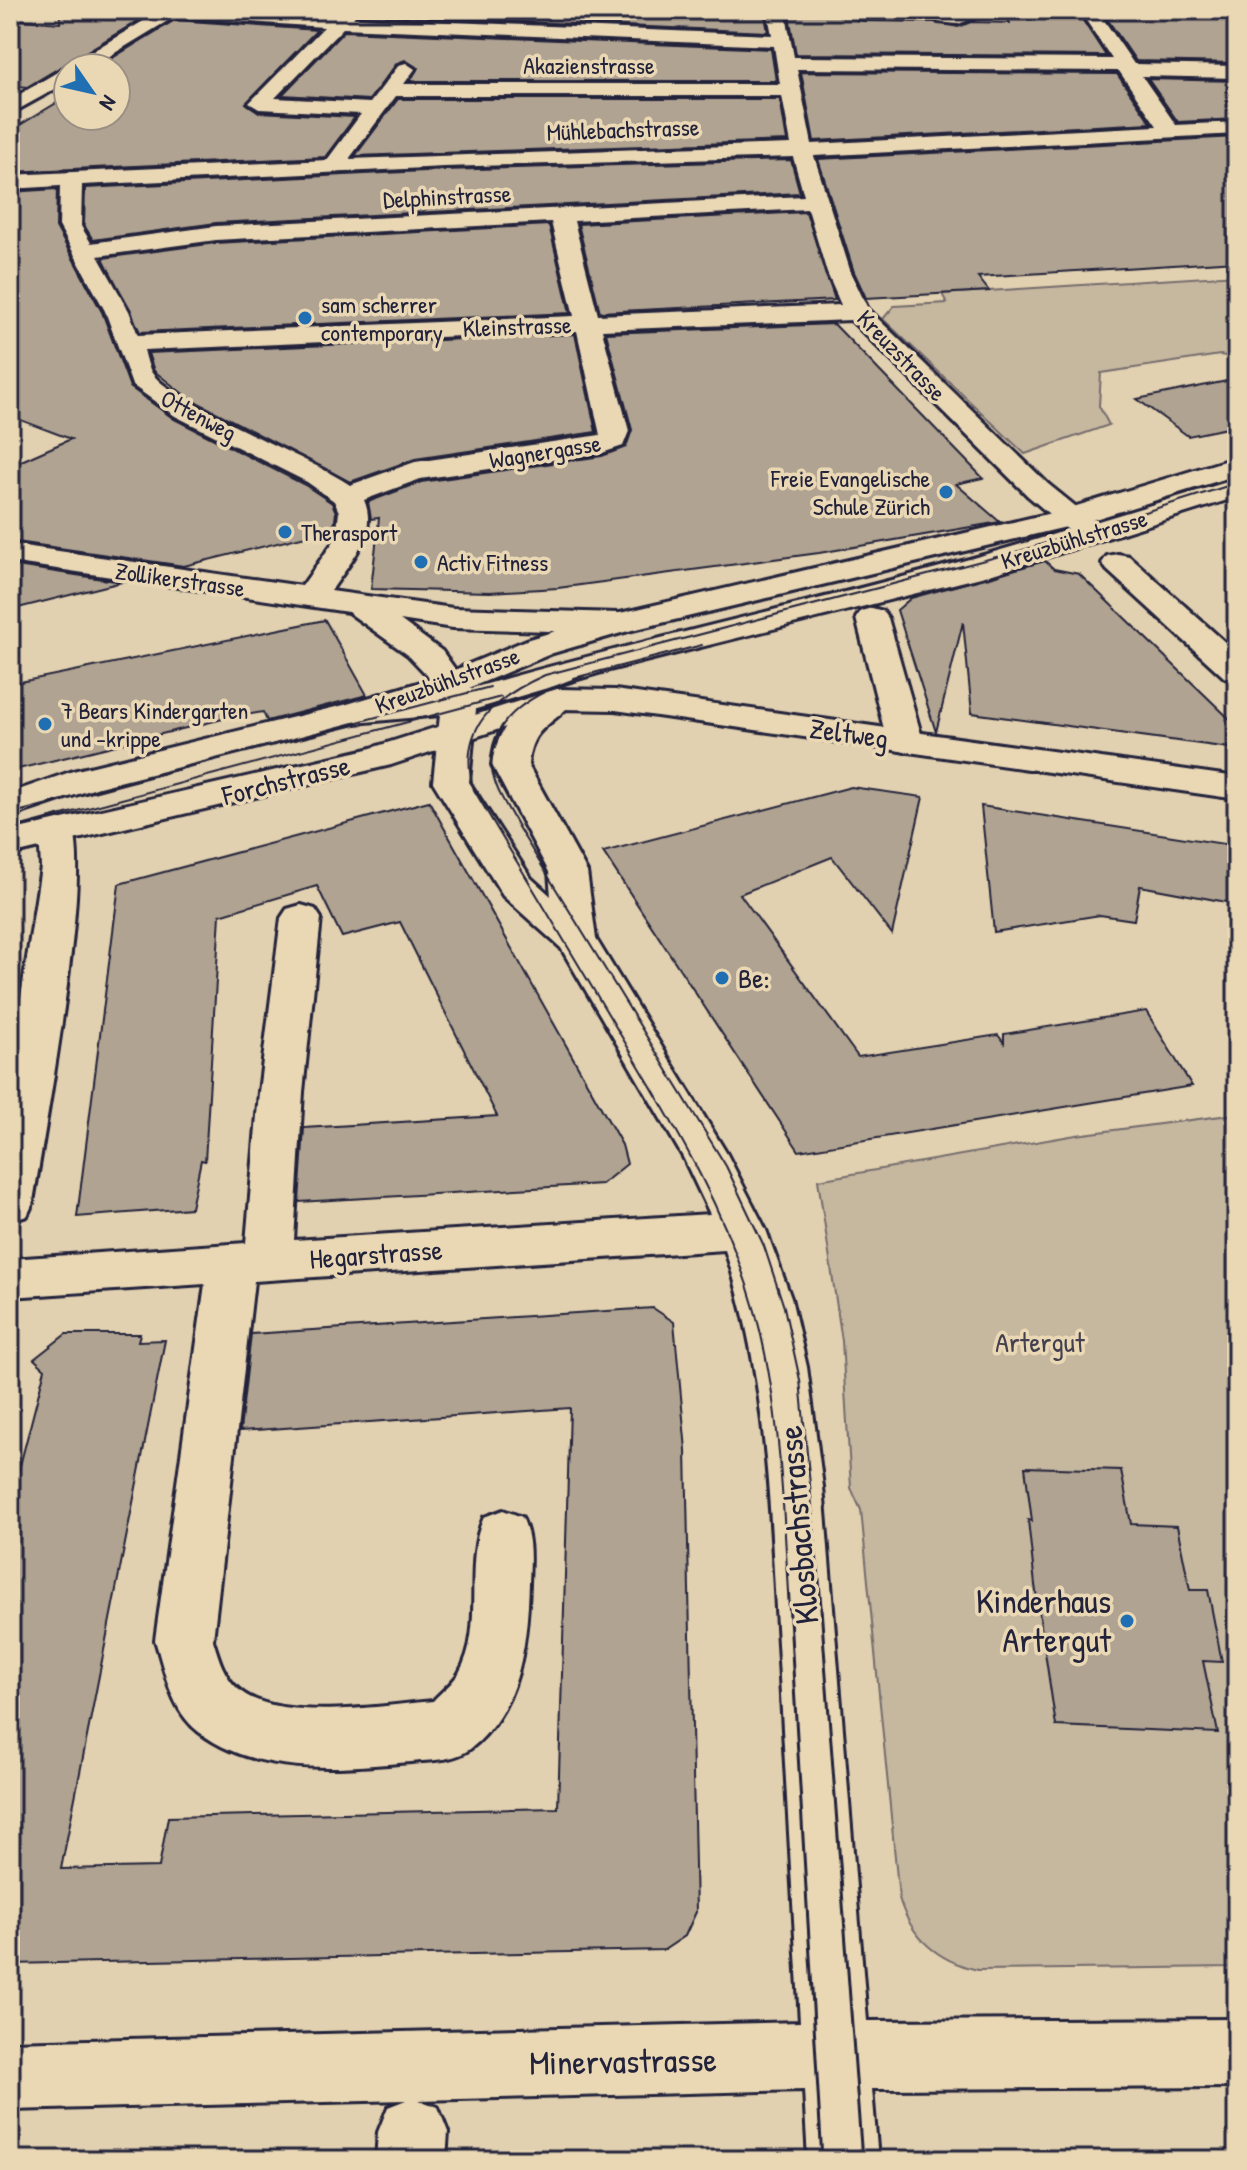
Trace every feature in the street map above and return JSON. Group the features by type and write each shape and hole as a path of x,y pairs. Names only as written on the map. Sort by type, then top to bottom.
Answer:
{"street":[{"path":"336,168 338,159 388,90 457,10"},
{"name":"Kreuzstrasse","path":"776,10 803,149 816,198 839,273 857,312 1080,526"},
{"path":"871,11 970,18 979,13 978,10"},
{"path":"1088,10 1171,132"},
{"path":"104,52 173,11 345,16 433,38 646,28 781,41"},
{"path":"345,16 259,103 374,109"},
{"path":"785,63 1237,72"},
{"path":"10,108 52,83"},
{"name":"Akazienstrasse","path":"388,90 791,90"},
{"name":"Mühlebachstrasse","path":"10,182 1237,128"},
{"name":"Ottenweg","path":"71,180 70,226 117,311 137,371 150,388 185,410 317,476 347,496"},
{"path":"632,201 665,204 816,198"},
{"name":"Delphinstrasse","path":"82,251 216,233 561,216 816,198"},
{"name":"Wagnergasse","path":"347,496 415,471 602,445 613,440 615,431 561,216"},
{"name":"Kleinstrasse","path":"130,344 170,339 857,312"},
{"name":"Kreuzbühlstrasse","path":"355,713 526,700 1080,526 1237,466"},
{"name":"Kreuzbühlstrasse","path":"455,706 541,646 619,623 1080,526 1237,488"},
{"path":"311,597 351,538 354,512 347,496"},
{"name":"Zollikerstrasse","path":"10,553 453,618 619,623"},
{"path":"1118,563 1237,671"},
{"name":"Zollikerstrasse","path":"351,603 427,653 442,668 455,706"},
{"path":"872,618 905,741"},
{"path":"526,700 482,740 479,774 488,797 576,939"},
{"name":"Forchstrasse","path":"10,843 346,765 455,706 526,700"},
{"name":"Zeltweg","path":"526,700 615,700 1237,788"},
{"name":"Klosbachstrasse","path":"526,700 522,726 511,746 510,765 568,872 576,939"},
{"name":"Klosbachstrasse","path":"455,706 451,782 517,887 576,939 698,1143 742,1230 766,1298 791,1429 843,2160"},
{"name":"Forchstrasse","path":"10,806 86,779 355,713"},
{"path":"10,1203 27,998 60,867 58,833"},
{"path":"301,918 281,1092 184,1640 200,1689 235,1724 284,1739 448,1729 483,1689 498,1643 503,1535"},
{"name":"Hegarstrasse","path":"10,1278 742,1230"},
{"name":"Minervastrasse","path":"10,2076 837,2055 1237,2053"}],"green space":[{"path":"1237,275 1237,358 1220,355 1101,373 1099,406 1109,425 1025,454 883,319 894,306 947,303 942,294"},
{"name":"Artergut","path":"1237,1114 1237,1967 978,1970 963,1966 938,1954 918,1936 899,1898 861,1510 851,1488 842,1341 818,1180 1076,1135"}],"building":[{"path":"60,10 156,10 86,52 52,52 52,72 27,87 10,85 10,19 60,23"},
{"path":"363,10 598,10 706,15 706,11 715,10 764,10 768,32 359,15"},
{"path":"788,10 855,10 857,20 935,22 958,27 971,22 1010,23 1002,10 1076,10 1106,56 796,54"},
{"path":"1101,10 1171,10 1176,17 1237,18 1237,63 1136,61"},
{"path":"175,20 317,30 246,103 259,112 355,117 325,157 10,172 10,131 52,106 52,132 132,132 132,52 122,52"},
{"path":"344,31 771,49 776,81 410,81 418,68 405,60 397,63 369,100 282,95"},
{"path":"801,72 1117,74 1151,123 814,141"},
{"path":"1148,79 1237,81 1237,119 1178,122"},
{"path":"398,99 780,99 787,141 355,156"},
{"path":"1237,137 1237,261 978,277 989,291 866,298 854,272 818,159"},
{"path":"791,160 800,193 216,223 93,240 84,225 85,188 444,170"},
{"path":"57,189 56,227 102,312 130,387 174,419 305,485 332,503 336,512 334,529 184,566 10,541 10,466 71,439 10,416 10,192"},
{"path":"806,212 835,300 600,312 578,224"},
{"path":"549,225 570,313 140,332 103,258 216,243"},
{"path":"834,324 983,478 956,484 1000,522 819,553 558,588 490,592 371,589 379,518 371,519 368,502 421,482 602,456 626,447 632,430 606,333"},
{"path":"575,334 596,432 415,459 350,482 187,397 154,371 148,353"},
{"path":"1237,379 1237,426 1188,436 1137,399"},
{"path":"1045,561 1054,569 1079,574 1237,726 1237,749 972,713 963,622 936,732 897,610 911,598"},
{"path":"10,565 122,582 10,610"},
{"path":"325,620 367,695 267,721 263,712 227,718 10,771 10,684"},
{"path":"851,787 923,797 892,934 832,857 740,894 858,1057 998,1035 1004,1043 1004,1034 1146,1011 1192,1086 799,1151 603,852"},
{"path":"429,801 622,1145 627,1164 602,1184 299,1202 304,1128 497,1116 400,922 342,937 317,886 220,915 205,1161 201,1160 191,1208 77,1217 119,884"},
{"path":"981,806 1237,846 1237,904 1140,886 1134,920 1100,915 994,932"},
{"path":"653,1308 674,1322 686,1450 696,1912 685,1936 664,1950 10,1964 10,1481 16,1481 45,1369 34,1359 66,1334 140,1334 138,1341 165,1340 61,1869 159,1867 168,1817 558,1808 570,1408 240,1431 251,1334"},
{"name":"Kinderhaus Artergut","path":"1025,1467 1121,1470 1131,1524 1177,1526 1190,1590 1208,1590 1222,1662 1203,1661 1218,1733 1056,1726 1035,1585 1028,1520 1032,1521"}],"tram line":[{"path":"787,1569 781,1472 769,1374 755,1311 730,1238 679,1134 474,790 470,750 475,733 495,705 545,675 1027,549 1237,483"},
{"path":"574,678 702,645"},
{"path":"584,676 534,698 506,720 497,734 492,751 492,770 499,792 518,827 726,1166 764,1246 784,1307 800,1380 818,1569"},
{"path":"10,814 490,687"},
{"path":"10,829 501,697"},
{"path":"787,1567 822,2160"},
{"path":"818,1567 862,2160"}],"place":[{"name":"sam scherrer contemporary","path":"305,318"},
{"name":"Freie Evangelische Schule Zürich","path":"946,492"},
{"name":"Therasport","path":"285,532"},
{"name":"Activ Fitness","path":"421,562"},
{"name":"7 Bears Kindergarten und -krippe","path":"45,724"},
{"name":"Be:","path":"722,978"},
{"name":"Kinderhaus Artergut","path":"1127,1621"}]}
